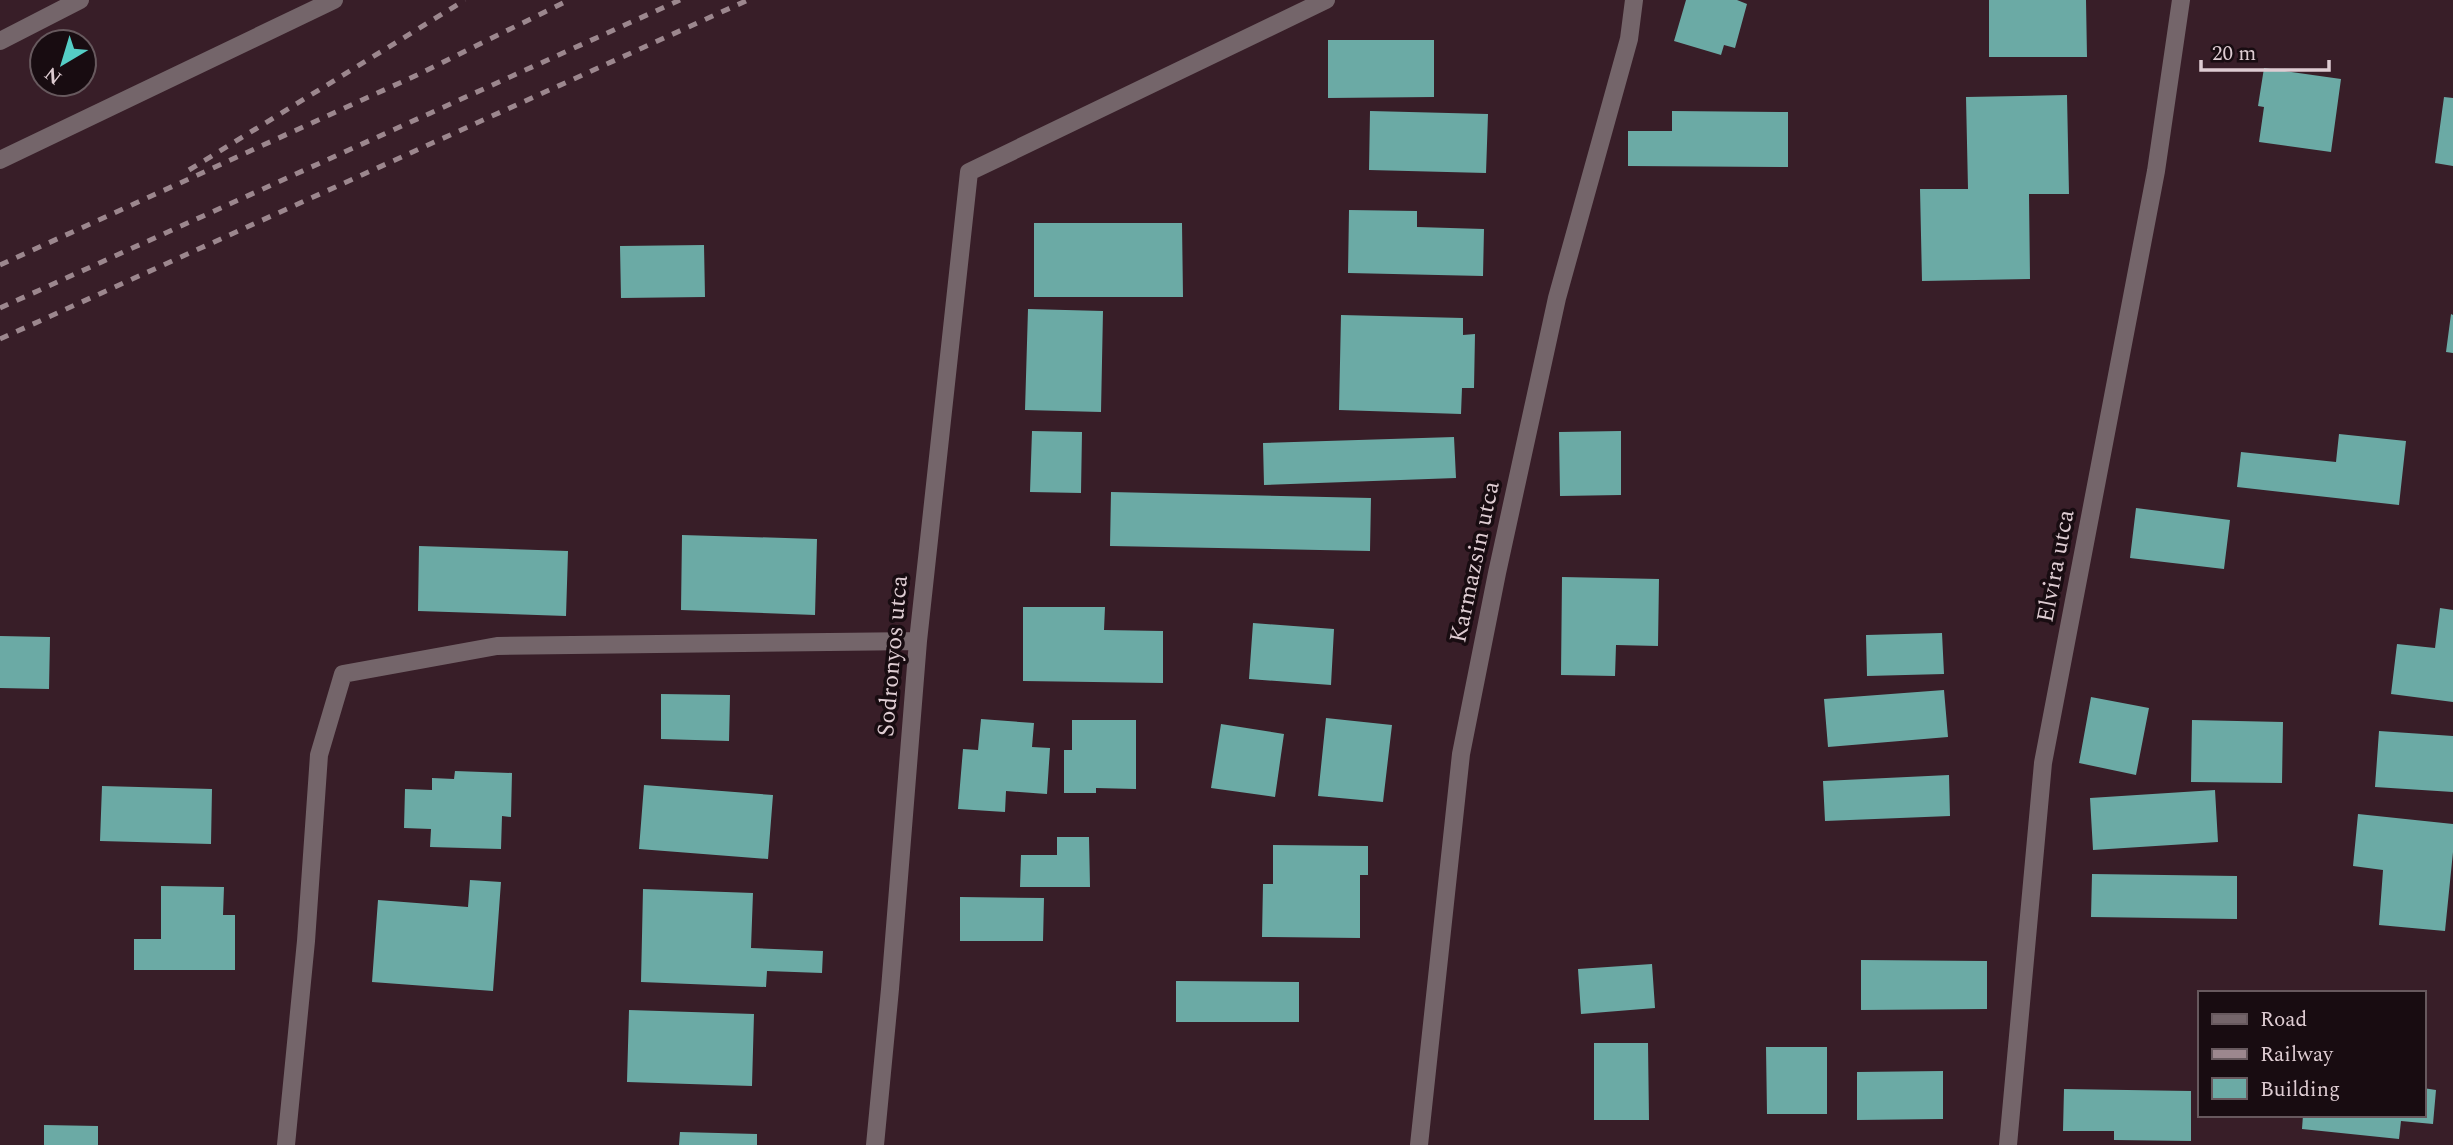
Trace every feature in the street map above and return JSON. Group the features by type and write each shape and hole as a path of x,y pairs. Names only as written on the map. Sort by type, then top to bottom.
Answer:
{"street":[{"path":"0,41 80,0"},
{"path":"0,160 334,0"},
{"name":"Sodronyos utca","path":"874,1145 890,989 918,641 969,172 1326,0"},
{"name":"Karmazsin utca","path":"1419,1145 1461,754 1557,298 1629,39 1634,0"},
{"name":"Elvira utca","path":"2008,1145 2043,763 2157,171 2181,0"},
{"path":"286,1145 306,941 318,755 344,674 497,646 918,641"}],"building":[{"path":"1686,0 1737,0 1747,4 1735,48 1724,45 1721,55 1674,41"},
{"path":"1989,0 2086,0 2087,57 1989,57"},
{"path":"1328,40 1434,40 1434,97 1328,98"},
{"path":"2264,68 2341,79 2331,152 2259,142 2264,107 2258,106"},
{"path":"2067,95 2069,194 2029,194 2030,279 1922,281 1920,189 1968,189 1966,97"},
{"path":"2444,97 2453,98 2453,166 2435,163"},
{"path":"1370,111 1488,114 1486,173 1369,170"},
{"path":"1672,111 1788,112 1788,167 1628,166 1628,131 1672,131"},
{"path":"1349,210 1417,211 1417,227 1484,229 1483,276 1348,273"},
{"path":"1034,223 1182,223 1183,297 1034,297"},
{"path":"704,245 705,297 621,298 620,246"},
{"path":"1028,309 1103,311 1101,412 1025,410"},
{"path":"2451,314 2453,315 2453,353 2446,352"},
{"path":"1341,315 1463,318 1463,335 1475,334 1474,388 1462,388 1461,414 1339,410"},
{"path":"1032,431 1082,432 1081,493 1030,492"},
{"path":"1621,431 1621,495 1560,496 1559,432"},
{"path":"2339,434 2406,441 2399,505 2237,487 2241,452 2336,462"},
{"path":"1454,437 1456,478 1264,485 1263,443"},
{"path":"1111,492 1371,498 1370,551 1110,546"},
{"path":"2136,508 2230,520 2224,569 2130,558"},
{"path":"682,535 817,539 815,615 681,610"},
{"path":"419,546 568,551 566,616 418,611"},
{"path":"1562,577 1659,579 1658,646 1616,645 1615,676 1561,675"},
{"path":"1023,607 1105,607 1104,630 1163,631 1163,683 1023,681"},
{"path":"2440,608 2453,610 2453,702 2391,694 2397,644 2435,648"},
{"path":"1253,623 1334,629 1331,685 1249,679"},
{"path":"1942,633 1944,674 1867,676 1866,635"},
{"path":"0,636 50,637 49,689 0,688"},
{"path":"1944,690 1948,737 1828,747 1824,699"},
{"path":"661,694 730,695 729,741 661,739"},
{"path":"2091,697 2149,708 2136,775 2079,763"},
{"path":"1326,718 1392,725 1383,802 1318,796"},
{"path":"981,719 1034,723 1032,747 1050,748 1047,794 1006,791 1005,812 958,809 963,749 978,750"},
{"path":"1072,720 1136,720 1136,789 1096,788 1096,793 1064,793 1064,750 1072,750"},
{"path":"2192,720 2283,722 2282,783 2191,782"},
{"path":"1221,724 1284,734 1275,797 1211,788"},
{"path":"2379,731 2453,736 2453,792 2375,787"},
{"path":"455,771 512,773 511,817 502,816 501,849 430,847 431,829 404,828 405,789 432,790 432,778 454,779"},
{"path":"1949,775 1950,816 1825,821 1823,781"},
{"path":"644,785 773,795 768,859 639,849"},
{"path":"102,786 212,789 211,844 100,841"},
{"path":"2215,790 2218,842 2093,850 2090,798"},
{"path":"2358,814 2453,824 2445,931 2379,925 2383,870 2353,866"},
{"path":"1057,837 1089,837 1090,887 1020,887 1021,855 1057,855"},
{"path":"1273,845 1368,846 1368,875 1360,875 1360,938 1262,937 1263,884 1273,884"},
{"path":"2092,874 2237,876 2237,919 2091,917"},
{"path":"470,880 501,882 493,991 372,982 378,900 468,907"},
{"path":"161,886 224,887 223,915 235,915 235,970 134,970 134,939 161,939"},
{"path":"643,889 753,893 751,948 823,951 822,973 767,971 766,987 641,982"},
{"path":"960,897 1044,898 1043,941 960,941"},
{"path":"1861,960 1987,961 1987,1009 1861,1010"},
{"path":"1652,964 1655,1008 1581,1014 1578,969"},
{"path":"1176,981 1299,982 1299,1022 1176,1022"},
{"path":"629,1010 754,1014 752,1086 627,1082"},
{"path":"1594,1043 1648,1043 1649,1120 1594,1120"},
{"path":"1766,1047 1827,1047 1827,1114 1767,1114"},
{"path":"1943,1071 1943,1119 1857,1120 1857,1072"},
{"path":"2425,1088 2436,1090 2433,1124 2401,1121 2399,1139 2302,1129 2303,1117 2425,1117"},
{"path":"2064,1089 2191,1091 2191,1141 2114,1140 2114,1131 2063,1131"},
{"path":"44,1125 98,1126 98,1145 44,1145"},
{"path":"680,1132 757,1134 757,1145 679,1145"}],"railway":[{"path":"189,170 465,0"},
{"path":"0,265 417,75 569,0"},
{"path":"0,308 680,0"},
{"path":"0,339 748,0"}]}
